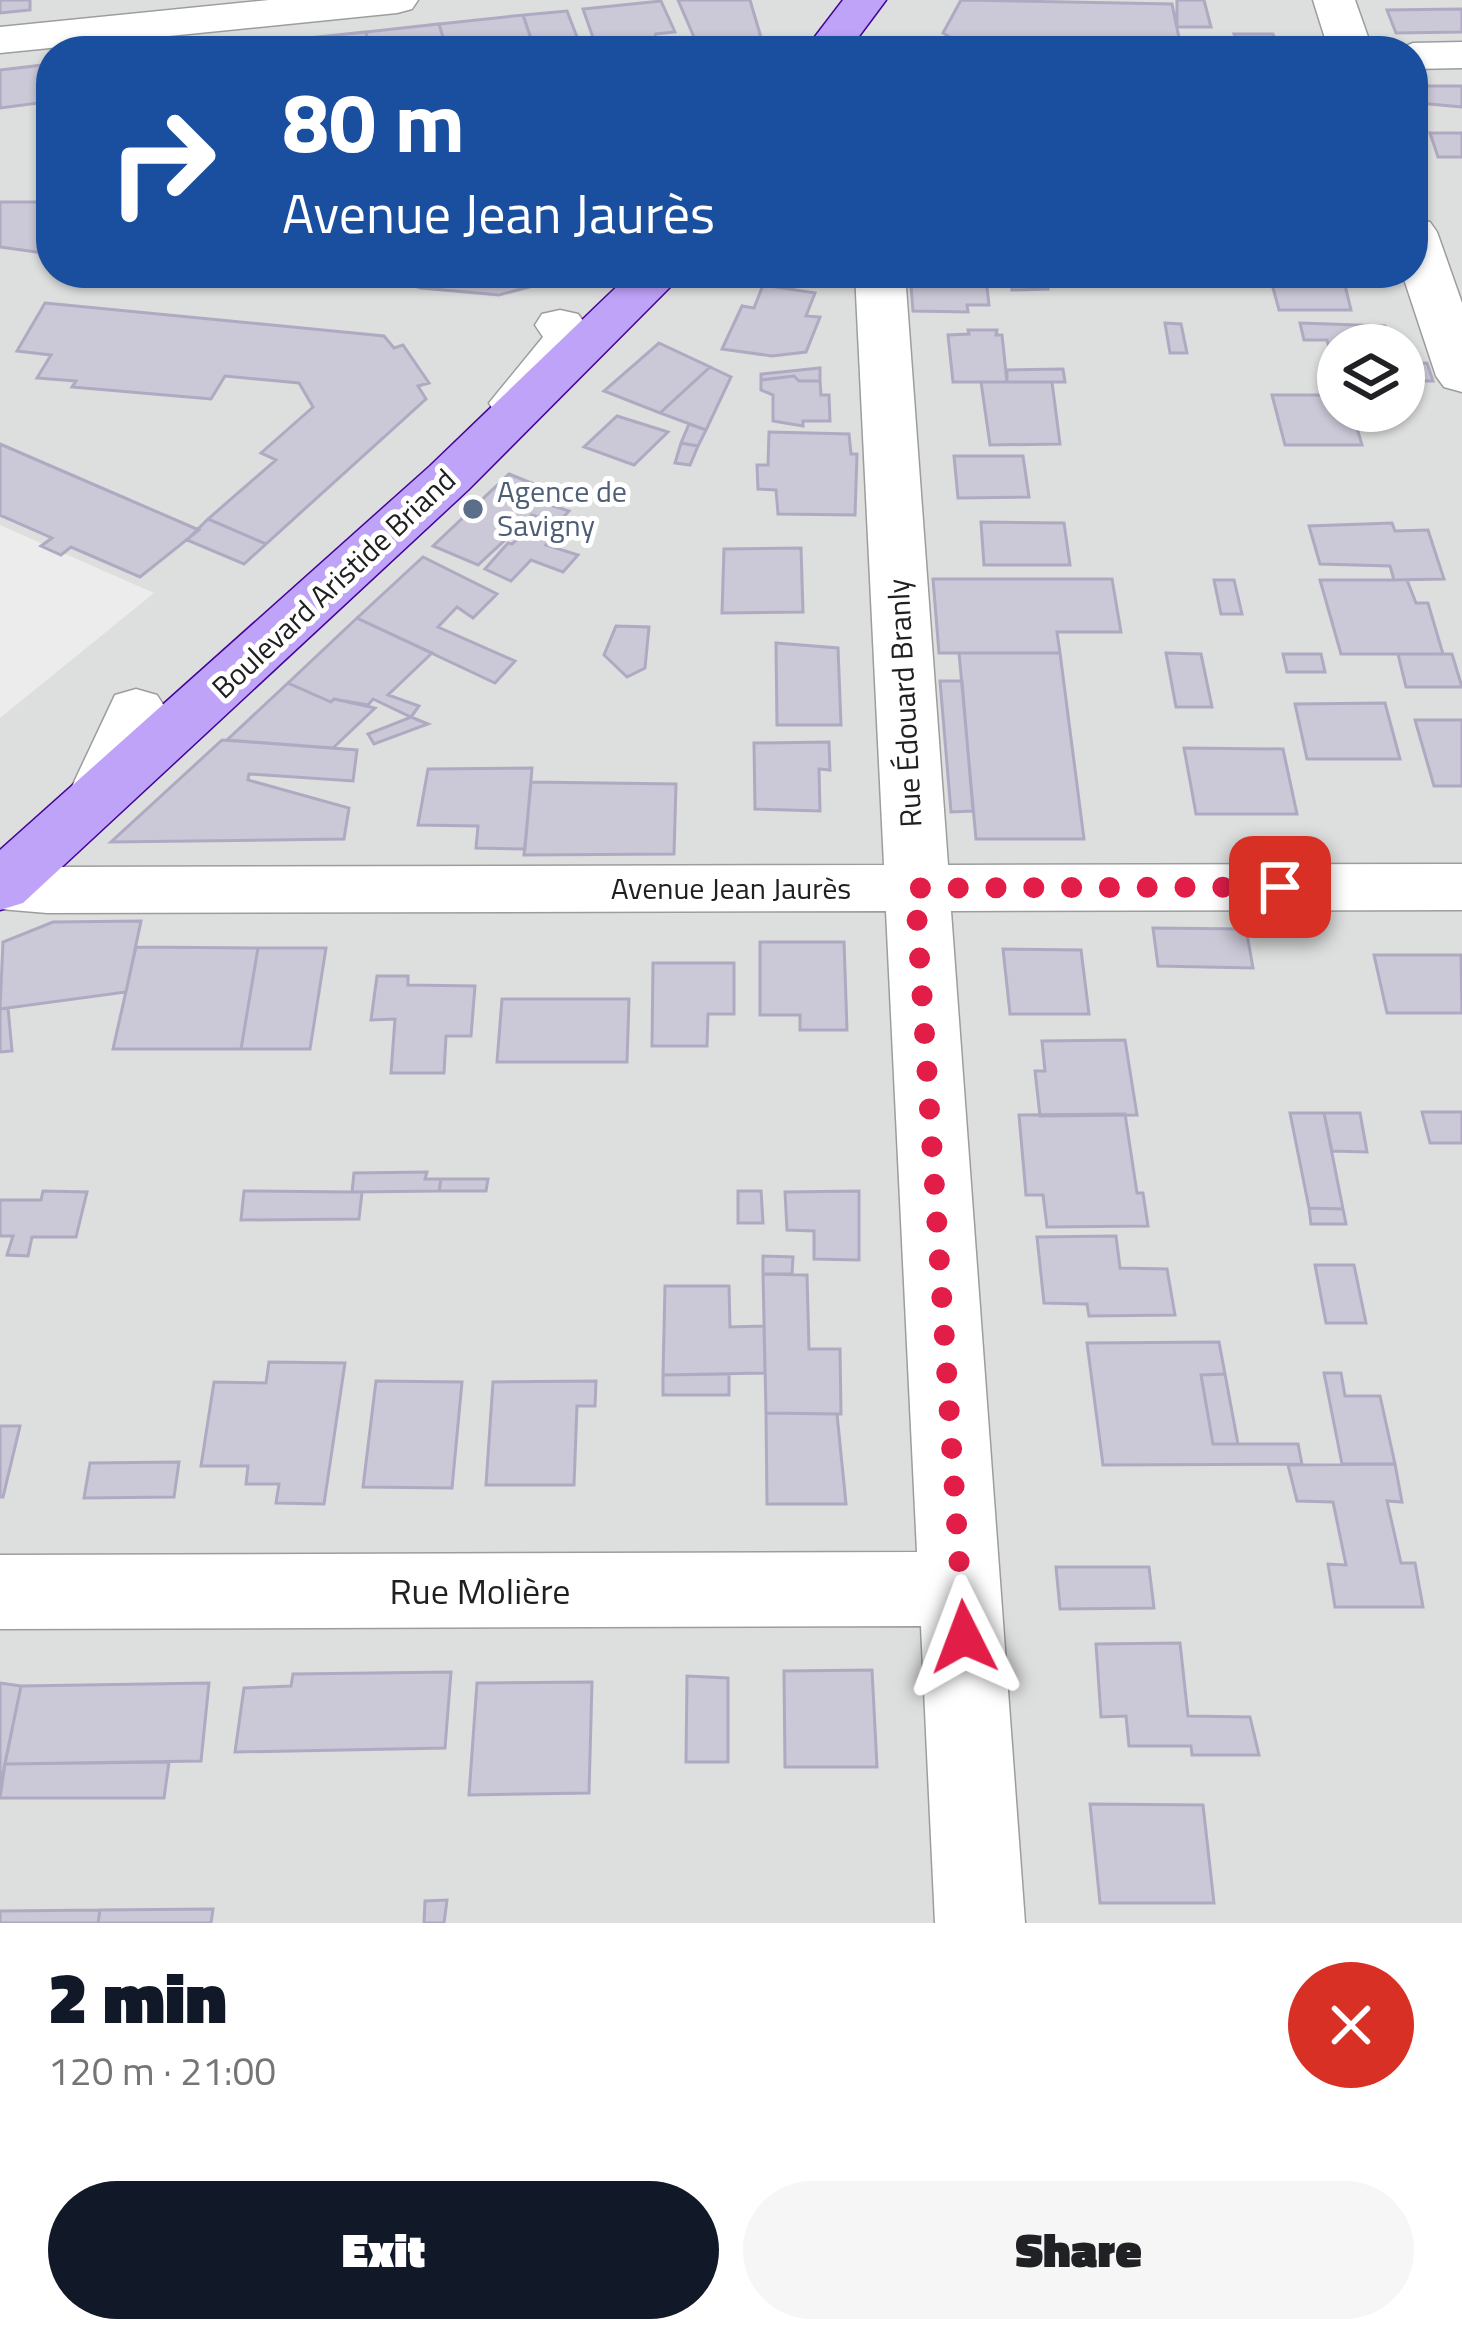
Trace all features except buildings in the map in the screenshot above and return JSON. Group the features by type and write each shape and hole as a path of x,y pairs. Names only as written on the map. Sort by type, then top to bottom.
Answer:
{"main road":[{"path":"847,36 865,0"},
{"path":"854,36 886,0"},
{"path":"859,36 904,0"},
{"name":"Boulevard Aristide Briand","path":"0,831 598,288"},
{"name":"Boulevard Aristide Briand","path":"0,886 449,478 644,288"}],"street":[{"path":"40,36 397,0"},
{"path":"1334,0 1347,36"},
{"path":"0,40 36,36"},
{"path":"1428,56 1462,55"},
{"path":"1428,276 1462,376"},
{"name":"Rue Édouard Branly","path":"881,288 980,1923"},
{"path":"449,478 560,354 569,337 560,325"},
{"path":"98,797 136,709"},
{"name":"Avenue Jean Jaurès","path":"0,886 47,890 1462,886"},
{"name":"Rue Molière","path":"0,1592 961,1589"}],"shaded area":[{"path":"0,0 1462,0 1462,1923 0,1923"},
{"path":"0,525 154,593 0,718"}],"place":[{"name":"Agence de Savigny","path":"473,509"}],"route":[{"path":"964,1637 915,888 1280,887"}]}
